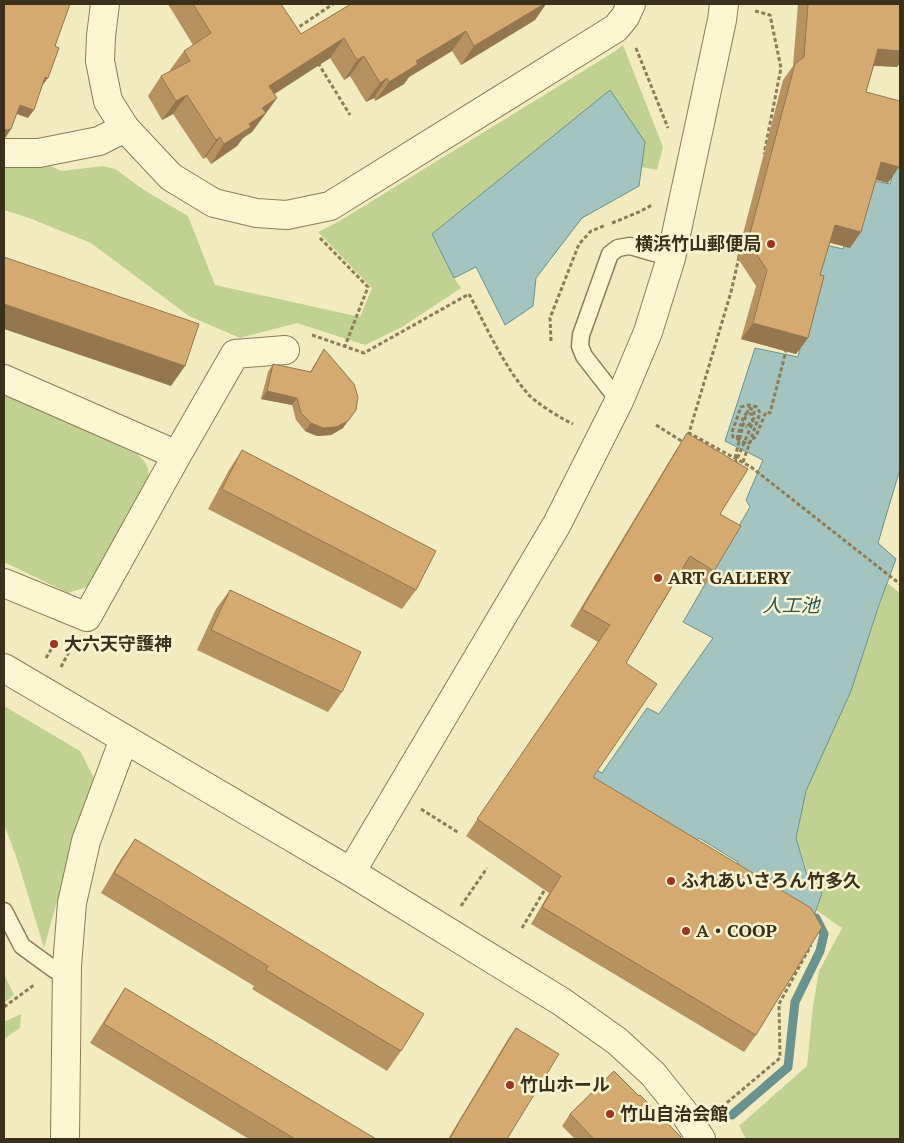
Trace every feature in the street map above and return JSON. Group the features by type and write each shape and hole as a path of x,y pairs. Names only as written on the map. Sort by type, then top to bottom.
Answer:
{"street":[{"path":"105,4 100,36 100,61 108,101 124,128 171,177 214,203 256,213 287,215 330,206 616,28 625,17 631,4"},
{"path":"351,872 557,524 619,401 648,332 671,258 724,4"},
{"path":"4,153 39,153 99,141 124,128"},
{"path":"4,583 87,617 235,354 285,350"},
{"path":"4,379 177,455"},
{"path":"4,668 351,872 562,1002 618,1041 653,1074 685,1114 701,1139"},
{"path":"65,1139 67,966 72,902 86,842 124,739"}],"lane":[{"path":"619,401 584,356 580,346 581,335 610,254 618,248 630,246 671,258"},
{"path":"4,911 22,946 55,970 67,966"}],"path":[{"path":"301,36 296,29 333,4"},
{"path":"755,11 770,15 781,68 763,158"},
{"path":"635,44 670,134"},
{"path":"316,60 350,115"},
{"path":"551,341 550,318 579,244 591,230 639,212 659,202"},
{"path":"297,213 368,287 344,346"},
{"path":"740,253 731,292 689,433 751,467 900,584"},
{"path":"310,335 364,353 469,294 502,356 529,396 563,420 576,426"},
{"path":"743,462 760,413 757,407 749,405 741,407 732,432 733,437 739,438 748,444 756,436 766,412 770,412 786,351"},
{"path":"739,438 744,421 749,408 754,410 754,418 748,427 744,427 741,424"},
{"path":"732,472 753,422 752,415 748,412 741,424 735,458"},
{"path":"656,426 690,446"},
{"path":"46,659 52,646"},
{"path":"419,808 459,833"},
{"path":"462,904 487,868"},
{"path":"522,928 548,884"},
{"path":"713,1114 780,1058 778,1004 812,943"},
{"path":"4,1007 17,997"}],"green space":[{"path":"623,45 663,147 657,170 641,167 645,142 432,234 461,288 402,327 365,345 297,323 240,338 189,316 91,243 4,210 4,164 45,164 62,171 103,166 115,169 147,192 188,216 215,285 360,317 372,288 318,232 338,222"},
{"path":"4,393 137,454 146,465 148,485 93,585 68,593 4,562"},
{"path":"887,583 900,593 900,1139 746,1139 739,1126 807,1066 813,1006 819,971 842,928 816,910 822,893 809,877 796,838 806,791 851,691"},
{"path":"4,706 80,751 95,780 76,833 44,948 17,859 4,824"},
{"path":"4,974 14,995 4,1003"},
{"path":"21,1014 20,1028 4,1039 4,1022"}],"water":[{"path":"610,90 645,142 639,186 582,218 536,278 533,306 505,325 476,267 454,278 432,234"},
{"name":"人工池","path":"899,152 900,469 878,543 896,559 851,691 806,791 796,838 807,875 822,893 814,916 738,868 738,862 699,838 691,846 596,793 582,761 602,773 647,708 659,714 713,638 683,622 750,507 746,500 763,460 725,441 755,348 798,357 826,245 843,249 864,179 890,184"}],"building":[{"path":"4,4 70,4 55,46 59,48 48,78 45,77 34,110 20,105 11,129 7,130 4,129"},
{"path":"193,4 281,4 301,34 351,4 544,4 474,46 466,31 416,61 418,64 389,82 387,78 380,83 364,56 357,60 344,38 269,86 277,98 262,108 266,113 249,124 251,127 224,144 220,137 216,140 187,95 176,101 161,76 190,61 184,51 211,33"},
{"path":"808,4 900,4 900,51 878,49 866,92 900,101 900,163 899,167 881,162 861,232 835,225 820,275 824,276 808,338 753,323 767,270 748,241 795,64 804,57"},
{"path":"4,257 199,324 185,366 4,304"},
{"path":"324,349 354,384 358,397 356,410 348,421 336,427 323,428 311,423 301,413 297,398 267,391 273,364 311,372"},
{"path":"687,433 748,469 720,514 741,526 714,571 690,556 626,663 657,684 593,777 811,908 822,927 756,1035 542,907 561,876 477,819 610,625 582,609"},
{"path":"242,450 436,551 416,590 222,489"},
{"path":"230,590 361,652 342,692 211,630"},
{"path":"135,839 424,1014 401,1051 266,970 268,966 114,873"},
{"path":"125,988 376,1139 295,1139 104,1024"},
{"name":"竹山ホール","path":"516,1028 559,1054 507,1139 450,1139 458,1124"},
{"name":"竹山自治会館","path":"614,1071 681,1137 679,1139 594,1139 570,1114"}],"waterway":[{"path":"732,1115 788,1067 795,1002 820,951 824,934 816,918"}],"place":[{"name":"横浜竹山郵便局","path":"771,244"},
{"name":"ART GALLERY","path":"658,578"},
{"name":"大六天守護神","path":"54,644"},
{"name":"ふれあいさろん竹多久","path":"671,881"},
{"name":"A・COOP","path":"686,931"},
{"name":"竹山ホール","path":"510,1085"},
{"name":"竹山自治会館","path":"610,1114"}]}
